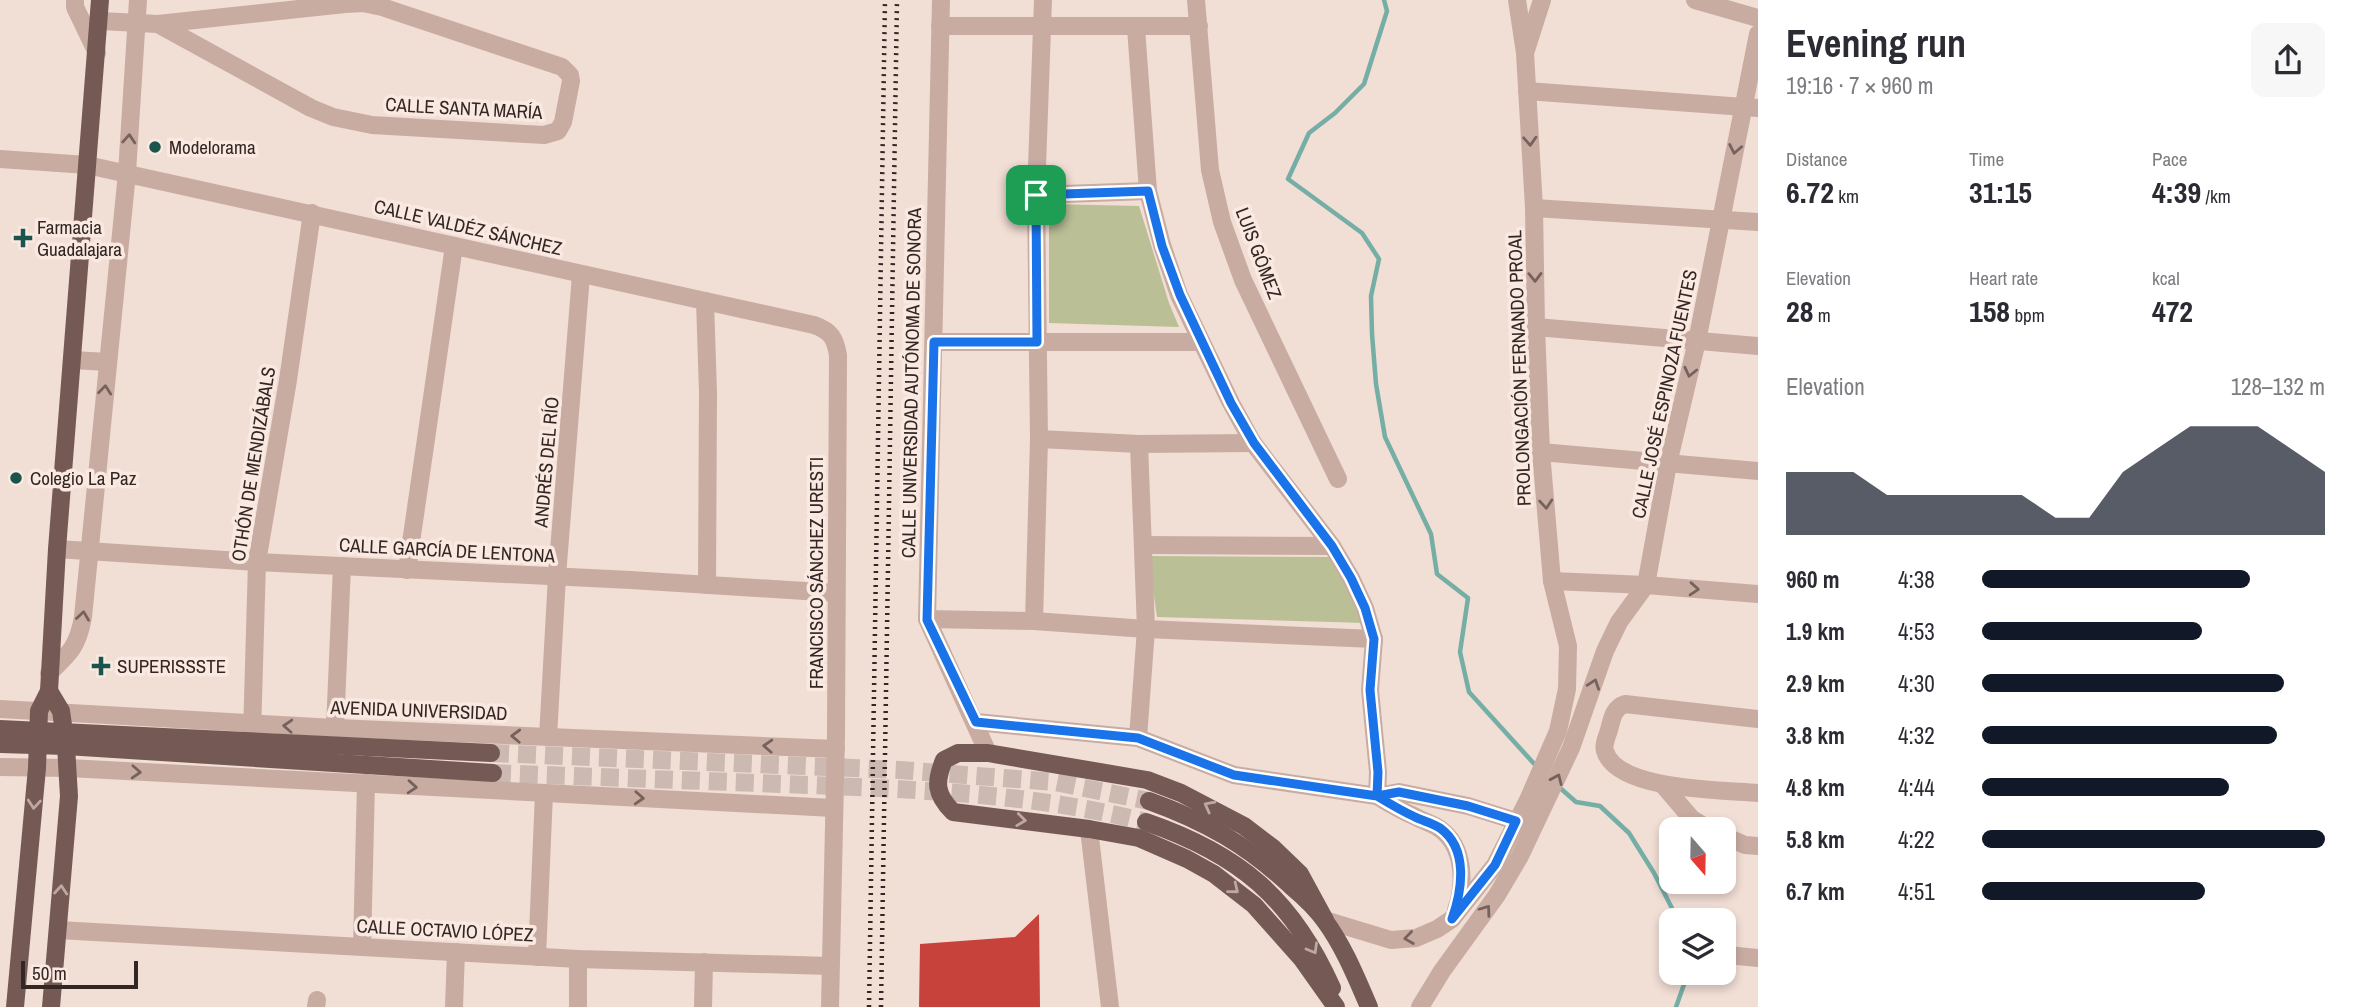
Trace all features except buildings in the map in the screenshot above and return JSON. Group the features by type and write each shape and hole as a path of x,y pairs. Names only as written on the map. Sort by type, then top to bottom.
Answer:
{"main road":[{"path":"15,1007 37,768 39,711 49,691 57,549 100,0"},
{"path":"49,691 61,711 66,739 69,796 51,1007"},
{"name":"AVENIDA UNIVERSIDAD","path":"0,729 38,738"},
{"name":"AVENIDA UNIVERSIDAD","path":"66,739 251,732 491,753"},
{"name":"AVENIDA UNIVERSIDAD","path":"0,744 38,738 66,739 493,773"},
{"path":"1338,1007 1302,959 1254,905 1214,874 1139,838 953,812 941,800 937,778 944,760 958,753 988,753 1147,780 1207,805 1244,826 1293,867 1306,884 1349,961 1369,1007"},
{"path":"1149,801 1213,827 1241,844 1275,871 1325,920"},
{"path":"1146,822 1184,835 1213,851 1244,871 1281,903 1317,953 1338,1007"}],"street":[{"path":"75,0 75,7 97,53"},
{"path":"50,673 73,650 80,636 127,173 138,0"},
{"name":"CALLE UNIVERSIDAD AUTÓNOMA DE SONORA","path":"941,0 927,620 988,753"},
{"path":"1034,621 1039,439 1036,195 1043,0"},
{"name":"LUIS GÓMEZ","path":"1196,0 1210,170 1222,222 1243,280 1338,479"},
{"name":"PROLONGACIÓN FERNANDO PROAL","path":"1517,0 1525,53 1534,208 1541,452 1552,581 1568,646 1569,668 1558,731 1536,805"},
{"path":"1525,53 1542,0"},
{"path":"1695,0 1758,18"},
{"name":"CALLE SANTA MARÍA","path":"100,21 158,24 345,4 363,3 382,7 562,67 570,75 563,122 558,131 544,135 372,125 343,119 310,108 158,24"},
{"path":"940,26 1199,26"},
{"path":"1136,28 1148,191 1162,246 1180,295 1231,403 1254,443 1332,546 1365,608 1374,639 1370,690 1378,772 1377,796"},
{"name":"CALLE JOSÉ ESPINOZA FUENTES","path":"1536,805 1571,748 1605,651 1619,622 1646,585 1668,464 1722,220 1751,107 1758,34"},
{"path":"1527,91 1751,107"},
{"name":"CALLE VALDÉZ SÁNCHEZ","path":"0,159 87,164 814,325 827,330 835,338"},
{"path":"1036,195 1148,191"},
{"path":"1534,208 1758,222"},
{"name":"OTHÓN DE MENDIZÁBALS","path":"251,732 257,562 288,380 312,213"},
{"path":"407,570 454,246"},
{"name":"ANDRÉS DEL RÍO","path":"548,737 557,576 581,275"},
{"path":"705,301 708,393 707,585"},
{"path":"1536,327 1758,346"},
{"name":"FRANCISCO SÁNCHEZ URESTI","path":"830,1007 836,749 838,355 835,338"},
{"path":"934,342 1202,342"},
{"path":"72,359 108,362"},
{"path":"1039,439 1139,444 1254,443"},
{"path":"1138,738 1146,629 1139,444"},
{"path":"1541,452 1758,471"},
{"path":"1143,545 1332,546"},
{"name":"CALLE GARCÍA DE LENTONA","path":"57,549 836,593"},
{"path":"335,728 342,566"},
{"path":"1552,581 1758,594"},
{"path":"927,620 1034,621 1374,639"},
{"path":"1758,719 1622,704 1616,710 1604,744 1609,760 1638,778 1663,785 1758,793"},
{"name":"AVENIDA UNIVERSIDAD","path":"0,709 61,711 251,732 335,728 836,749"},
{"path":"976,722 1138,738 1234,775 1377,796 1399,792 1468,806 1516,821"},
{"path":"0,767 68,768 833,808"},
{"path":"362,947 366,783"},
{"path":"1663,785 1690,817"},
{"path":"537,957 544,793"},
{"path":"1377,796 1440,828 1456,849 1461,875 1461,896 1452,919"},
{"path":"1325,920 1391,940 1416,938 1437,929 1452,919 1495,865 1516,821 1536,805"},
{"path":"1420,1007 1442,971 1497,895 1536,805"},
{"path":"1089,829 1110,1007"},
{"path":"1736,841 1758,846"},
{"name":"CALLE OCTAVIO LÓPEZ","path":"58,930 578,959 830,966"},
{"path":"454,1007 456,952"},
{"path":"1736,956 1758,958"},
{"path":"578,959 578,1007"},
{"path":"703,1007 704,962"}],"green space":[{"path":"1049,204 1139,206 1179,327 1049,323"},
{"path":"1148,556 1332,557 1366,623 1157,617"}],"waterway":[{"path":"1384,0 1387,11 1364,84 1335,113 1309,133 1288,179 1362,233 1379,259 1371,296 1372,334 1376,384 1385,437 1431,534 1437,574 1468,598 1460,652 1469,692 1537,767"},
{"path":"1559,787 1576,802 1600,806 1629,833 1672,908"},
{"path":"1676,1007 1684,985"}],"tunnel":[{"path":"491,753 900,770 1055,782 1149,801"},
{"path":"493,773 810,785 980,795 1063,805 1146,822"}],"railway":[{"path":"869,1007 885,0"},
{"path":"881,1007 897,0"}],"place":[{"name":"Modelorama","path":"155,147"},
{"name":"Farmacia Guadalajara","path":"23,238"},
{"name":"Colegio La Paz","path":"16,478"},
{"name":"SUPERISSSTE","path":"101,666"}],"route":[{"path":"1036,195 1037,342 934,342 927,620 976,722 1138,738 1234,775 1377,796 1440,828 1456,849 1461,875 1461,896 1452,919 1495,865 1516,821 1468,806 1399,792 1377,796 1378,772 1370,690 1374,639 1365,608 1332,546 1254,443 1231,403 1180,295 1162,246 1148,191 1036,195"}]}
